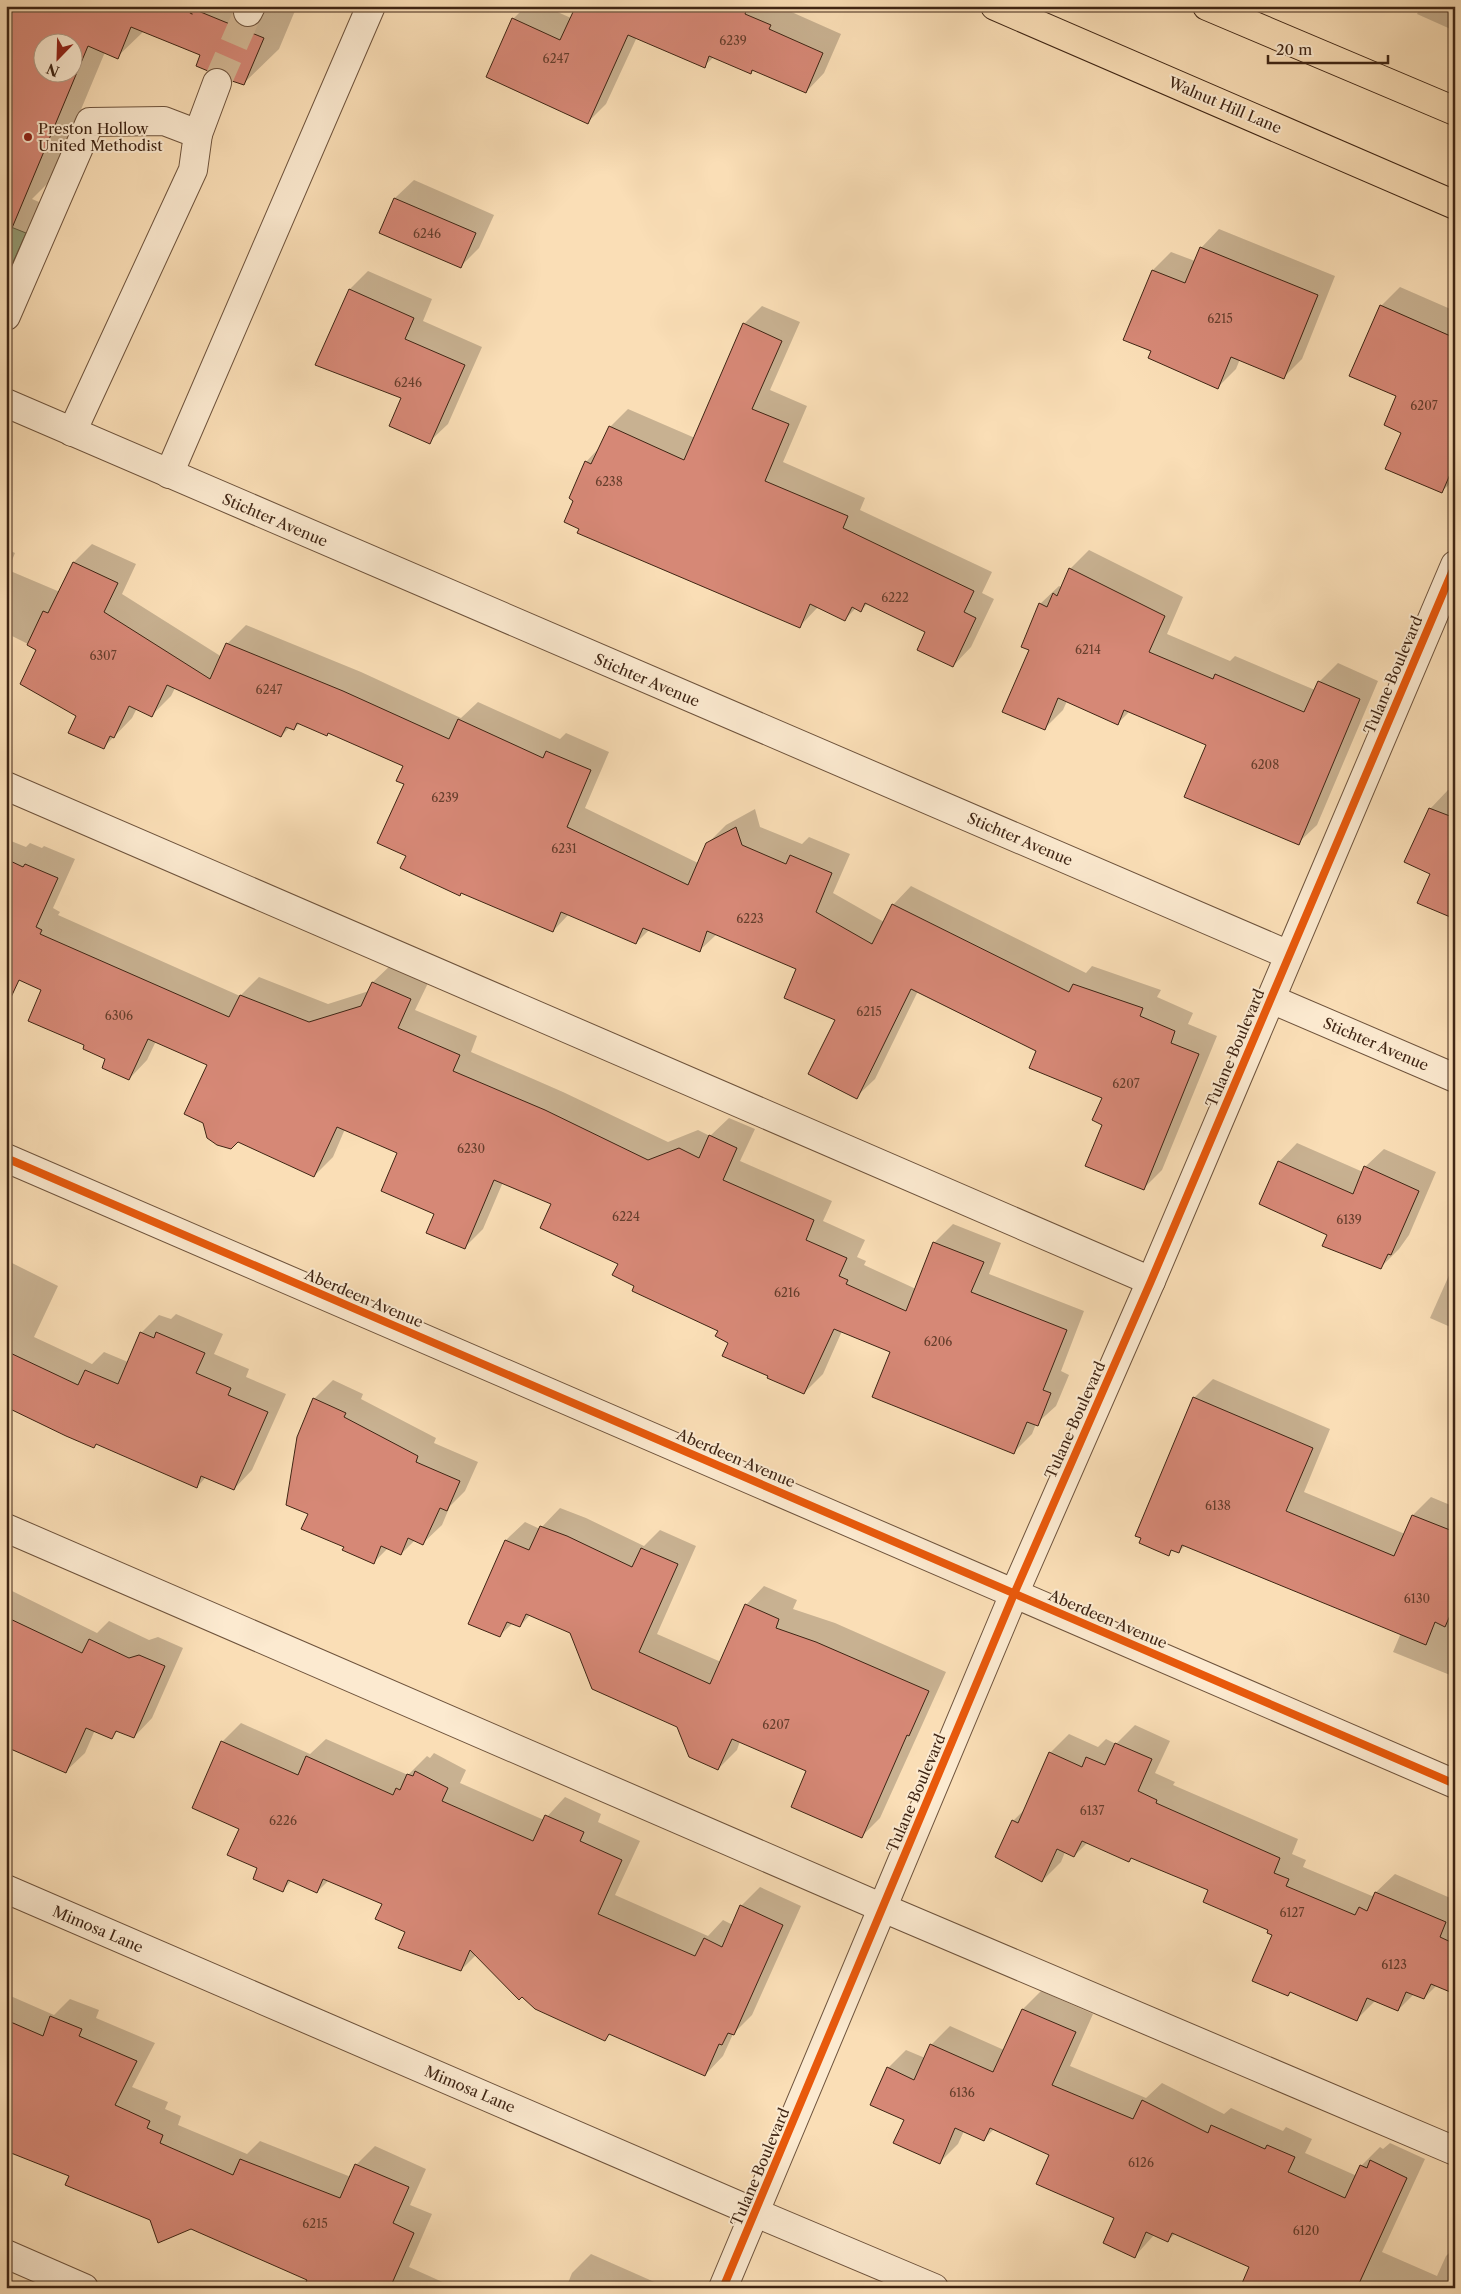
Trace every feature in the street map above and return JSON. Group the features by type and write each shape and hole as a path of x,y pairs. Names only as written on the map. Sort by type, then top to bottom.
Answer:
{"main road":[{"name":"Walnut Hill Lane","path":"995,6 1455,205"},
{"path":"1207,6 1455,111"}],"street":[{"path":"168,474 371,6"},
{"path":"72,432 192,170 198,134 217,83"},
{"path":"6,316 90,122 164,121 198,134"},
{"name":"Stichter Avenue","path":"6,403 1289,955"},
{"name":"Tulane Boulevard","path":"723,2288 1014,1594 1151,1281 1455,565"},
{"path":"6,786 1151,1281"},
{"name":"Stichter Avenue","path":"1271,998 1455,1078"},
{"name":"Aberdeen Avenue","path":"6,1158 1455,1784"},
{"path":"6,1528 883,1908 1455,2151"},
{"name":"Mimosa Lane","path":"6,1889 934,2288"},
{"path":"6,2254 84,2288"}],"path":[{"path":"190,14 195,6"}],"green space":[{"path":"6,225 26,233 6,278"}],"building":[{"name":"Preston Hollow United Methodist","path":"6,6 186,6 264,38 244,85 232,81 229,73 223,69 215,68 208,71 196,66 200,55 131,27 118,59 88,46 82,60 82,32 32,32 32,82 73,82 7,240"},
{"path":"561,6 748,6 745,14 771,25 769,29 823,53 806,93 752,70 751,74 709,56 705,68 628,35 588,124 486,77 512,18 560,40 573,12"},
{"path":"394,198 476,233 461,268 379,233"},
{"path":"1200,247 1318,295 1284,379 1231,357 1218,389 1148,358 1151,351 1123,340 1152,270 1185,283"},
{"path":"349,289 414,318 405,339 465,365 430,444 389,426 401,398 315,365"},
{"path":"1380,305 1455,338 1455,463 1442,493 1385,469 1401,433 1384,425 1396,396 1349,376"},
{"path":"743,323 782,341 752,409 789,424 765,481 848,516 843,528 974,591 964,612 976,618 953,667 917,650 925,632 865,603 861,612 852,607 845,621 810,604 800,628 577,533 579,529 564,522 573,501 569,498 585,461 591,464 609,426 684,460"},
{"path":"73,562 118,583 104,612 210,679 226,643 343,691 449,739 458,719 543,758 546,751 591,770 567,827 688,885 706,843 736,827 742,845 786,864 790,855 832,873 816,912 872,944 892,904 1069,992 1073,984 1143,1008 1140,1016 1175,1031 1171,1043 1199,1054 1144,1190 1085,1166 1102,1125 1092,1120 1102,1098 1029,1068 1036,1051 911,989 857,1099 808,1074 835,1020 784,998 796,969 707,931 700,952 643,928 636,944 561,912 553,932 461,893 460,896 400,868 406,856 377,843 404,784 396,781 403,766 328,733 327,736 297,723 294,730 286,727 281,737 167,685 152,717 129,706 114,738 110,736 104,749 68,733 76,716 20,684 36,650 27,645 43,611 48,613"},
{"path":"1069,568 1165,616 1149,652 1213,679 1215,674 1304,712 1318,681 1360,699 1299,845 1184,797 1206,745 1124,710 1118,725 1058,698 1045,730 1002,712 1029,650 1021,647 1039,603 1047,607 1053,593 1057,596"},
{"path":"1429,808 1455,818 1455,919 1417,903 1430,874 1404,862"},
{"path":"6,859 23,867 25,864 58,878 36,927 42,930 40,934 229,1017 240,995 309,1022 361,1006 372,982 411,999 398,1028 460,1055 453,1071 545,1110 648,1160 679,1148 699,1158 709,1135 737,1148 723,1180 814,1220 806,1240 847,1258 839,1276 848,1280 846,1284 906,1311 933,1242 984,1262 971,1292 1067,1330 1043,1390 1051,1393 1038,1426 1027,1422 1014,1454 872,1397 890,1352 834,1329 804,1394 767,1378 768,1376 722,1356 728,1343 715,1336 718,1331 632,1291 634,1286 612,1275 618,1264 540,1228 551,1204 494,1180 465,1249 426,1233 434,1214 381,1191 397,1153 337,1127 314,1177 238,1142 231,1149 217,1145 207,1138 203,1123 184,1114 207,1065 148,1039 129,1080 102,1068 105,1059 83,1049 84,1045 28,1021 41,990 19,980 6,1008"},
{"path":"1278,1161 1353,1194 1364,1166 1419,1191 1391,1255 1388,1254 1381,1269 1322,1246 1327,1235 1259,1204"},
{"path":"140,1332 154,1338 156,1332 205,1353 196,1373 231,1388 228,1395 268,1412 234,1490 201,1476 197,1488 96,1444 94,1448 6,1407 6,1351 78,1385 85,1370 118,1384"},
{"path":"1193,1397 1313,1448 1286,1511 1394,1556 1412,1515 1455,1532 1455,1604 1445,1627 1435,1622 1426,1645 1182,1545 1179,1553 1171,1550 1169,1556 1139,1543 1141,1538 1135,1536"},
{"path":"313,1398 346,1413 344,1417 418,1456 416,1462 460,1481 447,1511 440,1508 423,1545 408,1538 401,1555 381,1546 374,1564 342,1550 344,1547 301,1529 308,1514 286,1505 297,1437"},
{"path":"540,1526 567,1536 632,1567 641,1548 678,1564 639,1652 710,1684 745,1604 779,1619 776,1628 816,1642 929,1691 909,1736 907,1735 862,1838 791,1807 806,1771 732,1739 718,1770 689,1757 677,1727 592,1689 570,1633 526,1614 520,1627 507,1622 500,1637 468,1624 505,1540 529,1550"},
{"path":"6,1617 82,1653 89,1639 129,1658 139,1655 165,1666 134,1738 116,1731 112,1739 86,1728 66,1773 6,1747"},
{"path":"221,1741 298,1775 306,1756 393,1795 396,1788 400,1790 407,1774 413,1776 415,1771 448,1788 442,1801 533,1841 545,1815 584,1832 580,1841 622,1860 598,1914 695,1956 704,1938 722,1947 740,1905 783,1925 734,2035 728,2033 722,2045 719,2044 705,2076 609,2034 605,2041 535,2009 522,1997 519,2000 470,1950 461,1971 398,1948 405,1932 375,1919 382,1904 323,1879 317,1893 288,1880 283,1892 253,1879 257,1868 227,1855 239,1829 192,1808"},
{"path":"1115,1743 1152,1759 1138,1791 1157,1800 1156,1803 1280,1858 1274,1873 1289,1879 1286,1886 1355,1915 1359,1907 1367,1911 1375,1892 1446,1922 1440,1937 1455,1944 1455,1994 1431,1984 1424,1999 1406,1992 1398,2011 1367,1998 1357,2021 1290,1992 1288,1996 1252,1981 1272,1935 1267,1933 1268,1930 1203,1902 1208,1890 1131,1858 1129,1862 1082,1841 1074,1857 1057,1849 1042,1882 995,1857 1012,1820 1018,1823 1049,1752 1082,1767 1086,1757 1105,1765"},
{"path":"1022,2009 1076,2032 1052,2085 1133,2119 1142,2100 1208,2133 1211,2125 1265,2149 1267,2145 1295,2157 1288,2172 1345,2198 1360,2165 1367,2168 1370,2160 1407,2178 1357,2288 1240,2288 1249,2267 1172,2233 1168,2242 1146,2232 1135,2258 1103,2243 1114,2218 1036,2184 1049,2155 990,2128 984,2141 955,2128 940,2164 893,2143 904,2120 870,2105 887,2067 914,2080 930,2044 993,2072"},
{"path":"50,2016 82,2029 79,2036 137,2061 115,2105 150,2121 147,2128 163,2135 160,2143 233,2175 240,2159 340,2198 355,2164 409,2187 393,2223 414,2233 390,2288 303,2288 307,2280 191,2229 158,2243 150,2220 65,2185 69,2176 6,2151 6,2020 43,2036"}],"tunnel":[{"path":"217,83 248,12"}],"cycle path":[{"path":"723,2288 1014,1594 1151,1281 1455,565"},
{"path":"6,1158 1455,1784"}],"place":[{"name":"Preston Hollow United Methodist","path":"28,137"}]}
